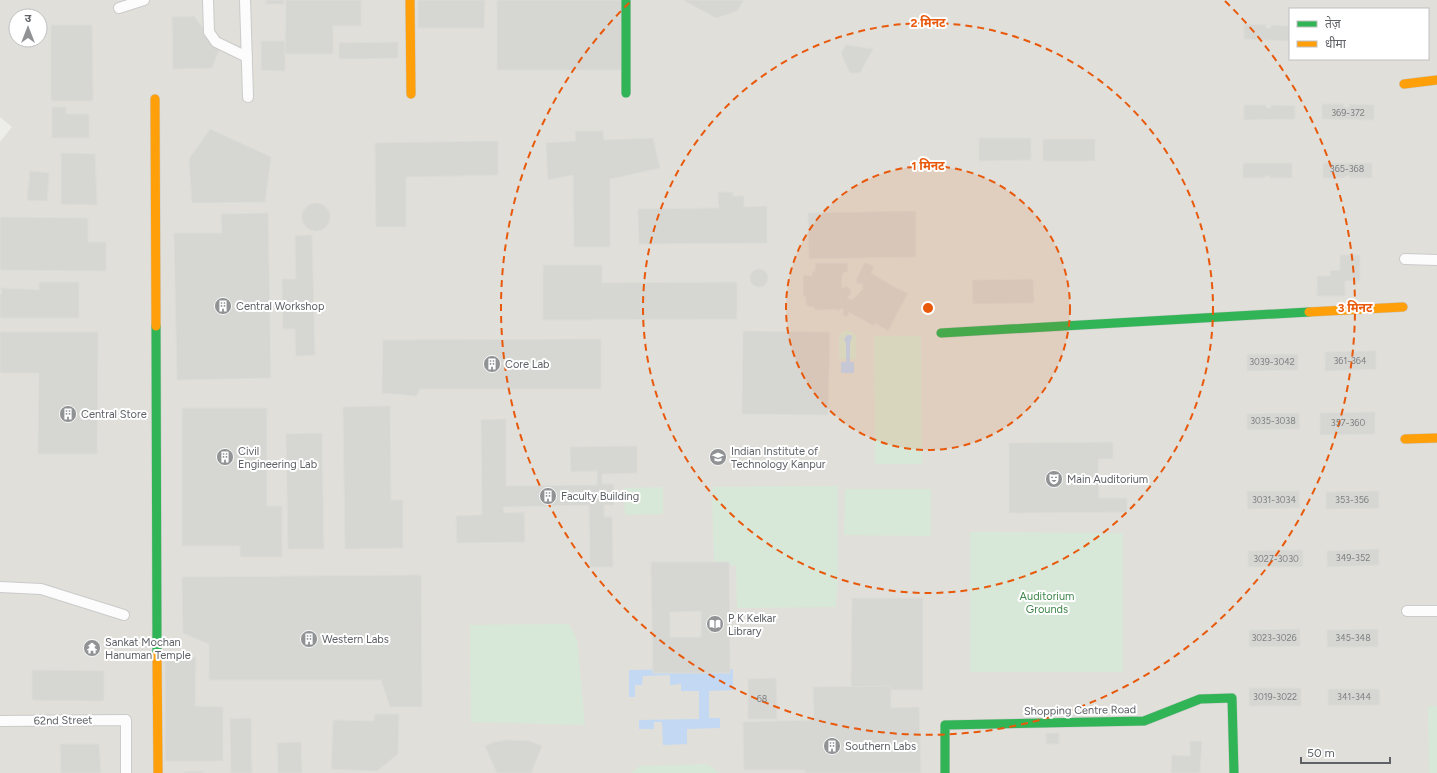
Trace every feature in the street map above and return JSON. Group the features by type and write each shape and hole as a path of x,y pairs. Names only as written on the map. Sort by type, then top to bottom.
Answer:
{"street":[{"path":"119,8 144,0"},
{"path":"208,0 209,32 216,42 247,57"},
{"path":"245,0 248,97"},
{"path":"410,0 411,94"},
{"path":"626,0 626,93"},
{"path":"1404,84 1437,80"},
{"path":"155,99 158,773"},
{"path":"1405,259 1437,260"},
{"path":"941,333 1403,307"},
{"path":"1405,439 1437,438"},
{"path":"0,587 42,589 124,615"},
{"path":"1407,611 1437,611"},
{"name":"Shopping Centre Road","path":"945,773 945,725 1144,721 1200,699 1232,698 1234,773"},
{"name":"62nd Street","path":"0,721 126,720 126,773"}],"shaded area":[{"name":"Indian Institute of Technology Kanpur","path":"0,0 1437,0 1437,773 0,773 0,142 12,127 0,117"}],"green space":[{"path":"847,330 854,333 856,336 856,359 850,359 851,341 846,343 846,359 839,359 839,337 841,333"},
{"path":"874,336 921,336 922,464 875,464"},
{"path":"838,486 838,578 836,607 737,608 736,565 714,565 712,487"},
{"path":"663,487 663,514 625,515 624,488"},
{"path":"845,489 931,489 931,536 844,535"},
{"name":"Auditorium Grounds","path":"970,532 1123,533 1123,672 970,672"},
{"path":"569,624 577,639 585,725 471,722 470,625"},
{"path":"1428,706 1437,706 1437,773 1429,773"},
{"path":"707,764 720,773 631,773 640,766"}],"water":[{"path":"847,335 851,335 852,337 850,343 850,362 854,362 854,373 841,373 841,362 846,362 846,343 844,339"},
{"path":"733,669 733,690 709,691 709,718 720,718 720,728 687,729 687,744 663,745 662,722 654,722 654,729 639,729 639,720 699,719 699,691 681,691 681,684 670,685 670,675 643,676 642,685 635,685 635,697 629,697 629,670"}],"building":[{"path":"266,0 284,0 284,4 266,4"},
{"path":"286,0 361,0 361,26 333,26 333,54 285,54"},
{"path":"418,0 485,0 484,28 418,28"},
{"path":"497,0 622,0 622,70 497,70"},
{"path":"683,0 744,0 737,11 716,18"},
{"path":"194,16 219,50 212,68 173,69 172,17"},
{"path":"1244,24 1266,25 1266,28 1271,28 1271,25 1289,26 1289,41 1244,39"},
{"path":"51,25 92,25 93,101 51,101"},
{"path":"261,41 285,41 285,71 261,70"},
{"path":"398,42 398,58 339,59 339,43"},
{"path":"846,45 873,49 860,73 850,73 841,53"},
{"path":"1322,104 1344,104 1344,107 1349,107 1349,104 1374,105 1374,120 1322,119"},
{"path":"1244,105 1266,105 1266,108 1271,108 1271,105 1295,106 1295,119 1244,120"},
{"path":"52,107 66,107 66,114 89,114 89,138 52,138"},
{"path":"210,129 271,157 265,202 192,203 189,159"},
{"path":"575,131 603,131 604,140 653,138 660,168 610,179 610,247 574,247 573,175 548,180 546,143 576,141"},
{"path":"979,138 1031,138 1031,160 979,161"},
{"path":"1043,139 1095,139 1095,161 1043,161"},
{"path":"498,141 498,175 406,177 406,227 376,227 375,143"},
{"path":"61,153 95,154 97,205 61,204"},
{"path":"1243,163 1292,163 1292,178 1270,178 1270,176 1265,176 1265,178 1243,178"},
{"path":"1323,163 1372,163 1372,178 1350,178 1350,176 1345,176 1345,178 1323,178"},
{"path":"30,171 49,173 47,201 27,200"},
{"path":"718,192 733,192 733,196 744,196 744,207 767,206 767,243 639,244 638,209 719,208"},
{"path":"316,203 326,207 330,217 326,227 316,231 306,227 302,217 306,207"},
{"path":"916,211 916,257 809,259 808,213"},
{"name":"Central Workshop","path":"268,213 271,378 177,380 174,233 222,233 221,214"},
{"path":"0,217 88,218 88,242 106,242 106,271 0,270"},
{"path":"312,235 315,355 296,356 295,329 283,329 282,279 296,279 295,236"},
{"path":"1340,255 1360,255 1360,281 1345,281 1345,296 1317,296 1317,276 1330,276 1330,271 1340,270"},
{"path":"865,262 874,267 871,273 894,287 908,293 888,331 875,323 874,326 849,312 847,317 843,315 843,308 837,311 837,309 815,310 814,307 807,306 806,297 803,296 803,275 812,276 812,272 815,271 815,263 847,263 848,271 843,273 842,289 846,286 851,290 851,294 847,298 852,300 862,290 863,284 857,283 856,280"},
{"path":"543,265 602,265 602,283 737,282 737,319 543,320"},
{"path":"759,269 765,272 768,278 765,284 759,287 753,284 750,278 753,272"},
{"path":"1033,279 1034,303 973,304 972,280"},
{"path":"39,282 79,282 79,318 0,318 1,288 39,290"},
{"path":"743,331 830,332 828,415 742,414"},
{"name":"Central Store","path":"0,332 98,332 97,454 38,454 39,373 0,373"},
{"name":"Core Lab","path":"601,339 601,389 420,389 416,396 382,393 383,340"},
{"path":"1376,351 1376,369 1325,371 1325,352"},
{"path":"1247,354 1298,354 1298,370 1247,371"},
{"path":"390,406 391,500 403,500 403,548 345,549 343,407"},
{"name":"Civil Engineering Lab","path":"182,408 267,408 267,506 282,506 282,557 240,557 240,546 182,546"},
{"path":"1375,412 1375,434 1320,435 1320,413"},
{"path":"1299,413 1300,429 1247,430 1247,414"},
{"name":"Faculty Building","path":"506,419 506,486 597,485 597,471 571,472 570,447 637,446 637,473 602,474 602,484 614,484 614,505 604,505 604,517 612,517 613,567 590,567 589,505 503,507 504,513 524,512 525,542 457,543 456,516 482,515 481,420"},
{"path":"322,433 324,549 288,549 286,434"},
{"name":"Main Auditorium","path":"1113,442 1113,459 1098,459 1099,498 1127,498 1127,512 1009,513 1009,443"},
{"path":"1247,491 1299,491 1300,508 1248,509"},
{"path":"1379,491 1379,508 1326,509 1326,492"},
{"path":"1379,549 1379,565 1327,567 1327,551"},
{"path":"1303,550 1303,567 1248,567 1248,551"},
{"name":"P K Kelkar Library","path":"651,562 729,562 730,673 653,673","holes":["701,611 701,637 670,637 670,612"]},
{"name":"Western Labs","path":"421,575 422,707 390,707 381,680 209,680 209,644 183,633 182,577"},
{"path":"852,598 923,598 923,690 851,690"},
{"path":"1300,629 1300,646 1249,647 1249,630"},
{"path":"1378,629 1378,647 1327,647 1327,630"},
{"path":"165,657 196,657 195,706 223,707 223,761 165,761"},
{"path":"32,670 104,671 104,701 32,700"},
{"path":"776,678 777,719 748,719 748,679"},
{"name":"Southern Labs","path":"891,686 891,708 919,707 921,773 805,773 805,770 744,770 743,722 814,720 813,687"},
{"path":"1249,688 1301,688 1301,706 1249,706"},
{"path":"1328,689 1379,689 1380,705 1328,705"},
{"path":"375,714 399,714 398,754 377,771 331,769 333,720 374,721"},
{"path":"251,718 252,773 231,773 230,719"},
{"path":"1046,733 1059,733 1059,744 1046,744"},
{"path":"508,740 529,741 542,746 531,773 497,773 485,746 495,742"},
{"path":"508,740 529,741 542,746 531,773 497,773 485,746 495,742"},
{"path":"1190,741 1202,741 1200,773 1171,773 1172,755 1190,756"},
{"path":"301,742 302,773 278,773 277,743"},
{"path":"60,744 99,744 101,773 61,773"},
{"path":"203,771 203,773 184,773 184,772"}],"traffic: fast":[{"path":"626,0 626,93"},
{"path":"941,333 1309,312"},
{"path":"156,326 157,654"},
{"path":"945,773 945,725 1144,721 1200,699 1232,698 1234,773"}],"traffic: slow":[{"path":"410,0 411,94"},
{"path":"1404,84 1437,80"},
{"path":"155,99 156,326"},
{"path":"1309,312 1403,307"},
{"path":"1405,439 1437,438"},
{"path":"157,654 158,773"}],"place":[{"name":"Central Workshop","path":"223,306"},
{"name":"Core Lab","path":"492,364"},
{"name":"Central Store","path":"68,414"},
{"name":"Civil Engineering Lab","path":"225,457"},
{"name":"Indian Institute of Technology Kanpur","path":"718,457"},
{"name":"Main Auditorium","path":"1054,479"},
{"name":"Faculty Building","path":"548,496"},
{"name":"P K Kelkar Library","path":"715,624"},
{"name":"Western Labs","path":"309,639"},
{"name":"Sankat Mochan Hanuman Temple","path":"92,648"},
{"name":"Southern Labs","path":"832,746"}]}
